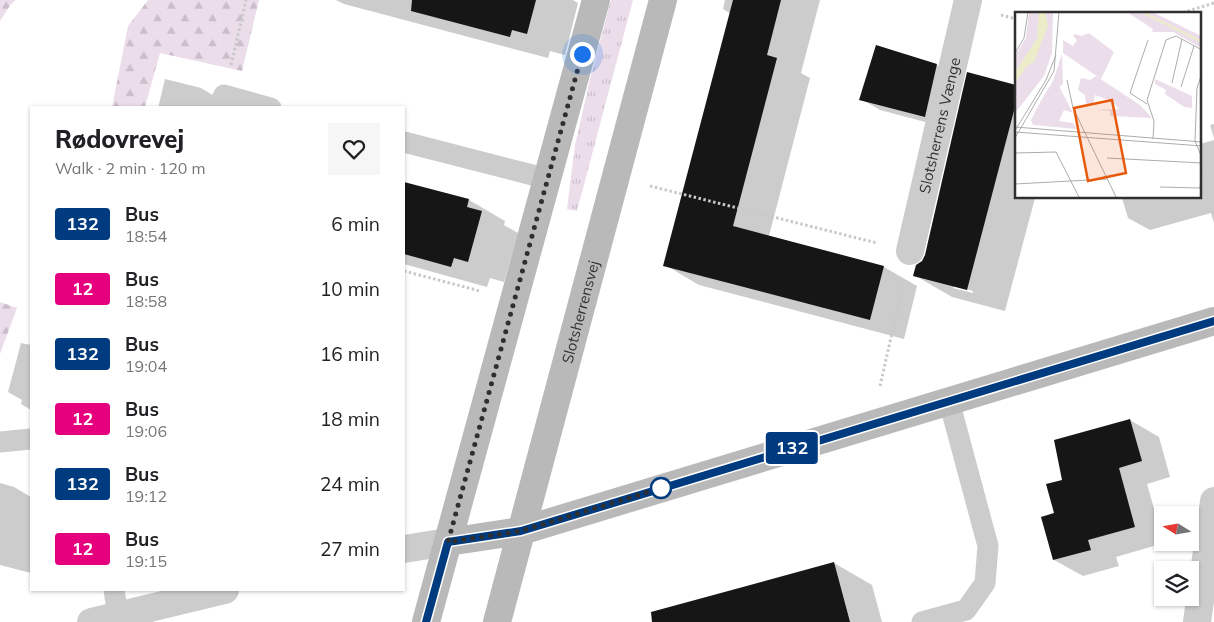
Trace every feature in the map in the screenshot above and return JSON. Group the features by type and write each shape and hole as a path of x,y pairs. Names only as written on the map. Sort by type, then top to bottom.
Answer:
{"street":[{"path":"426,622 596,0"},
{"name":"Slotsherrensvej","path":"497,622 663,0"},
{"name":"Slotsherrens Vænge","path":"910,251 968,0"},
{"path":"405,549 521,531 1214,321"},
{"path":"1197,622 1214,501"},
{"path":"91,622 116,603 217,591"}],"lane":[{"path":"220,101 256,106"},
{"path":"405,142 548,180"},
{"path":"922,622 966,610 985,584 988,546 949,401"},
{"path":"0,442 30,440"}],"path":[{"path":"220,101 246,0"},
{"path":"1185,12 1214,4"},
{"path":"616,178 910,251 871,425"},
{"path":"405,271 514,301"}],"green space":[{"path":"0,0 16,0 11,4 0,21"},
{"path":"148,0 259,0 242,71 160,53 145,106 112,106 128,26"},
{"path":"611,0 633,0 577,211 567,209 575,145"},
{"path":"0,302 17,308 0,354"}],"building":[{"path":"412,0 536,0 527,34 512,30 510,37 411,11"},
{"path":"733,0 781,0 767,55 777,58 733,226 884,266 870,320 663,266"},
{"path":"876,45 937,64 925,117 859,100"},
{"path":"967,72 1015,85 1015,107 967,290 913,276 916,265 922,261 925,255"},
{"path":"405,182 469,199 467,207 482,211 468,262 454,258 451,267 405,254"},
{"path":"1130,419 1142,461 1119,468 1135,527 1088,540 1091,550 1053,560 1041,517 1054,513 1046,484 1062,480 1054,440"},
{"path":"834,562 850,622 652,622 651,612"}],"bus line":[{"name":"132","path":"426,622 448,542 521,531 1214,321"}],"route":[{"path":"582,54 448,542 521,531 661,488"}]}
